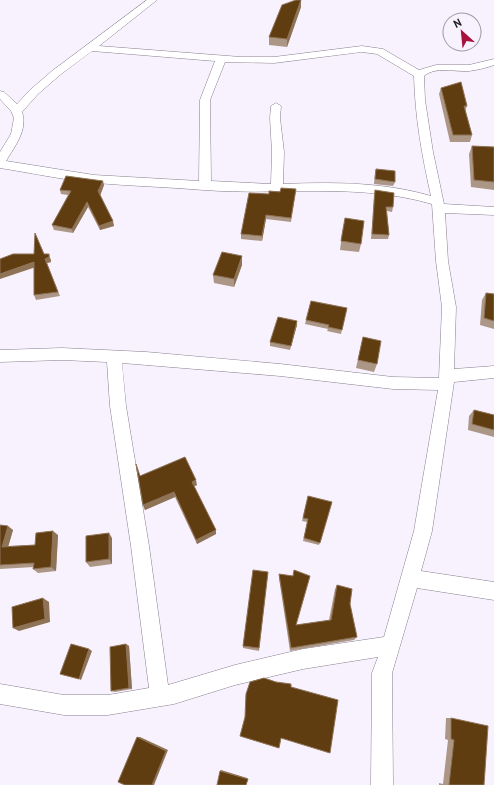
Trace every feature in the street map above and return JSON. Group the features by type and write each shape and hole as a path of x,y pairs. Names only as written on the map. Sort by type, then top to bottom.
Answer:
{"street":[{"path":"17,111 34,92 56,73 153,0"},
{"path":"91,48 221,59 274,60 362,48 380,51 419,75"},
{"path":"205,186 206,100 221,59"},
{"path":"382,785 382,673 411,578 423,531 446,380 449,307 442,260 438,205 427,152 420,100 419,75 423,71 432,68 470,68 494,62"},
{"path":"0,94 17,111 20,124 16,138 0,161"},
{"path":"276,106 275,118 278,152 277,188"},
{"path":"0,136 16,138"},
{"path":"0,164 94,179 205,186 277,188 326,186 387,190 414,195 438,205 494,211"},
{"path":"0,356 62,354 114,357 280,370 392,384 446,380 494,372"},
{"path":"114,357 118,406 140,546 160,696"},
{"path":"411,578 494,591"},
{"path":"0,694 71,705 108,705 174,694 235,675 304,659 391,645"}],"building":[{"path":"296,0 301,0 287,39 269,37 282,5"},
{"path":"461,82 467,106 464,106 472,135 453,135 441,88"},
{"path":"472,146 494,147 494,182 474,180"},
{"path":"376,169 395,171 395,182 375,179"},
{"path":"66,176 103,181 98,191 113,221 99,226 87,202 72,229 52,225 71,191 60,190"},
{"path":"281,188 296,189 291,218 266,215 262,236 241,234 249,193 269,194 269,191 280,192"},
{"path":"375,190 394,193 393,207 386,207 389,235 372,234"},
{"path":"345,218 364,221 361,244 341,241"},
{"path":"35,233 44,254 49,254 49,257 45,259 58,292 34,295 34,262 0,274 0,259 13,254 34,254"},
{"path":"222,252 242,256 234,279 213,275"},
{"path":"486,293 494,294 494,321 484,318"},
{"path":"311,301 347,308 342,330 328,327 329,325 306,320"},
{"path":"278,317 297,321 291,346 270,342"},
{"path":"363,337 381,341 377,364 358,360"},
{"path":"474,410 494,415 494,430 472,424"},
{"path":"185,457 196,480 192,482 216,530 196,540 174,492 143,505 136,464 140,476"},
{"path":"308,496 332,502 320,543 304,538 308,519 303,518"},
{"path":"0,525 8,526 2,547 35,545 36,533 53,531 51,567 33,569 34,563 0,565"},
{"path":"109,533 109,559 86,562 86,536"},
{"path":"253,570 268,572 259,648 243,646"},
{"path":"294,570 310,576 296,625 331,620 337,585 352,589 350,604 357,637 291,648 279,574 293,576"},
{"path":"43,598 45,619 13,628 12,607"},
{"path":"71,644 89,649 79,679 60,674"},
{"path":"126,644 129,688 111,691 110,647"},
{"path":"264,678 276,682 291,684 291,687 338,700 330,753 281,738 279,748 240,736 245,717 246,694 250,682"},
{"path":"451,718 488,726 484,785 449,785 454,740 451,739"},
{"path":"137,737 166,751 152,785 125,785 118,782"},
{"path":"220,771 248,779 246,785 217,785"}]}
